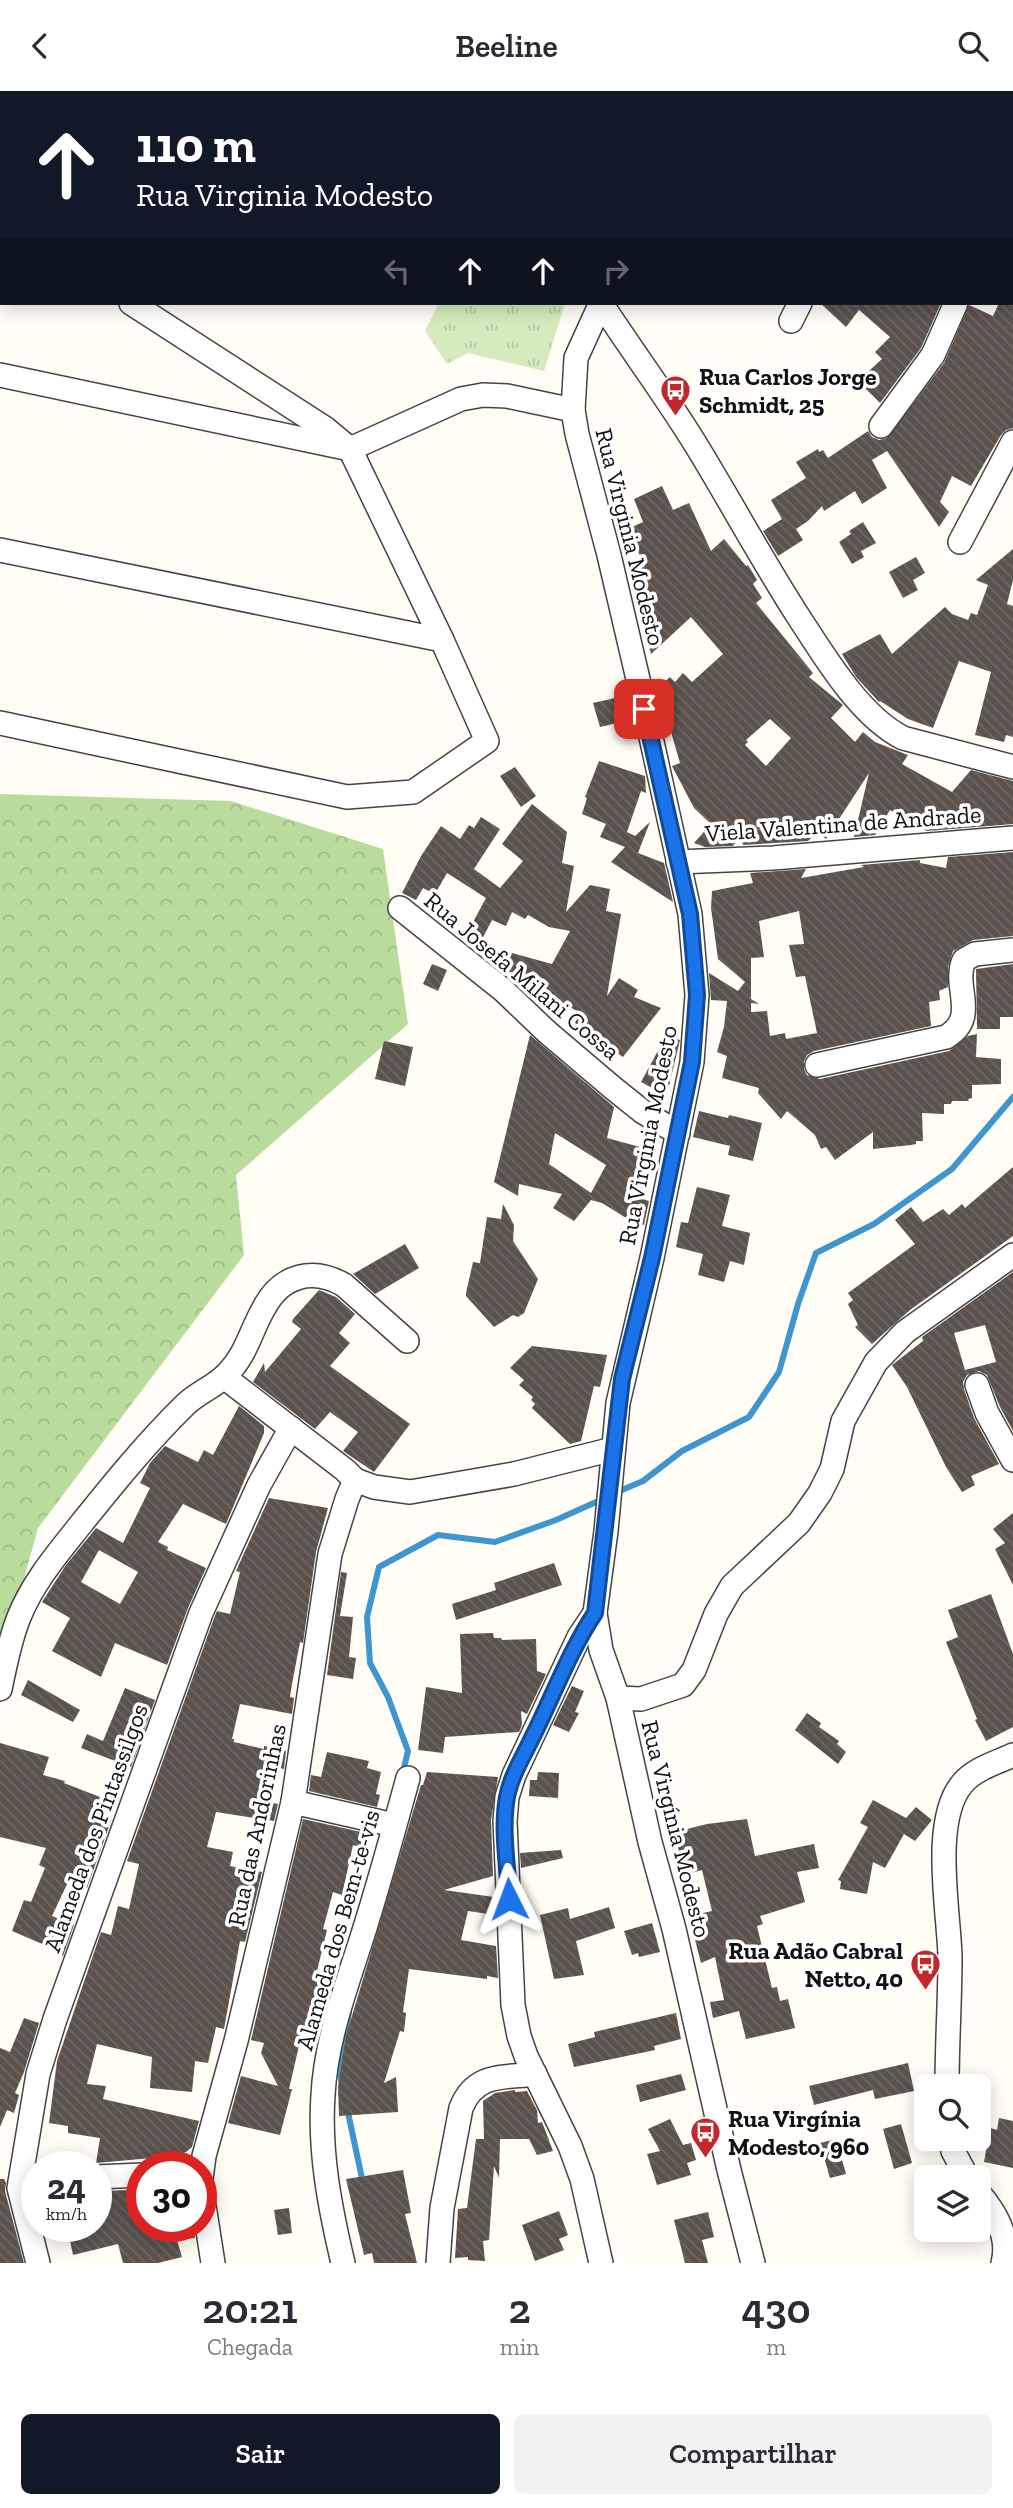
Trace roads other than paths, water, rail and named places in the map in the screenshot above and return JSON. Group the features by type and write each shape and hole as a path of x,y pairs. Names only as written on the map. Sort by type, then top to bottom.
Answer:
{"street":[{"path":"0,723 347,797 413,792 487,741 442,640 350,449 326,429 134,305"},
{"name":"Rua Virginia Modesto","path":"595,1613 622,1379 652,1258 692,1062 697,995 690,914 629,641 573,410 576,358 600,305"},
{"path":"602,305 665,395 759,555 813,639 856,698 888,730 904,738 1013,767"},
{"path":"881,426 933,355 955,305"},
{"path":"0,375 350,449 461,399 483,395 507,396 573,410"},
{"path":"960,542 1013,442"},
{"path":"0,550 442,640"},
{"name":"Viela Valentina de Andrade","path":"678,862 773,858 1013,838"},
{"name":"Rua Josefa Milani Cossa","path":"400,908 503,990 547,1033 613,1089 643,1112 678,1133"},
{"path":"817,1065 946,1037 955,1031 962,1021 964,1005 961,976 964,960 975,954 1013,950"},
{"path":"618,1698 641,1699 683,1685 694,1670 716,1614 732,1586 799,1523 820,1493 832,1469 843,1422 876,1362 915,1325 1013,1255"},
{"path":"0,1689 18,1618 40,1578 111,1487 168,1422 190,1400 224,1377 238,1362 271,1297 294,1279 309,1274 332,1278 344,1285 407,1341"},
{"path":"224,1377 355,1480 393,1491 432,1489 544,1467 613,1449"},
{"path":"977,1385 994,1427 1013,1460"},
{"name":"Alameda dos Pintassilgos","path":"38,2263 19,2187 38,2074 115,1850 206,1601 270,1462 290,1427"},
{"name":"Rua das Andorinhas","path":"206,2151 236,2041 293,1803 330,1554 355,1480"},
{"path":"595,1613 579,1637 514,1775 507,1797 505,1821 513,2005 519,2036 570,2146 582,2179 601,2263"},
{"name":"Rua Virgínia Modesto","path":"595,1613 601,1650 618,1698 650,1842 674,1929 753,2263"},
{"path":"947,2074 950,1960 943,1887 947,1822 961,1785 974,1774 1013,1755"},
{"name":"Alameda dos Bem-te-vis","path":"343,2263 324,2167 323,2092 334,2025 378,1888 408,1778"},
{"path":"293,1803 394,1825"},
{"path":"438,2263 442,2208 461,2108 467,2094 475,2085 488,2080 535,2074"},
{"path":"991,2209 1004,2236 1003,2263"},
{"path":"210,2242 213,2263"}],"waterway":[{"path":"615,1493 643,1481 682,1451 749,1417 779,1372 816,1253 874,1224 952,1169 1013,1097"},
{"path":"402,1776 408,1751 388,1697 370,1663 367,1617 379,1567 438,1535 495,1542 556,1520 605,1498"},
{"path":"342,2084 340,2075 349,2012"},
{"path":"347,2108 363,2183"}],"place":[{"name":"Rua Carlos Jorge Schmidt, 25","path":"676,418"},
{"name":"Rua Adão Cabral Netto, 40","path":"926,1992"},
{"name":"Rua Virgínia Modesto, 960","path":"705,2160"}]}
